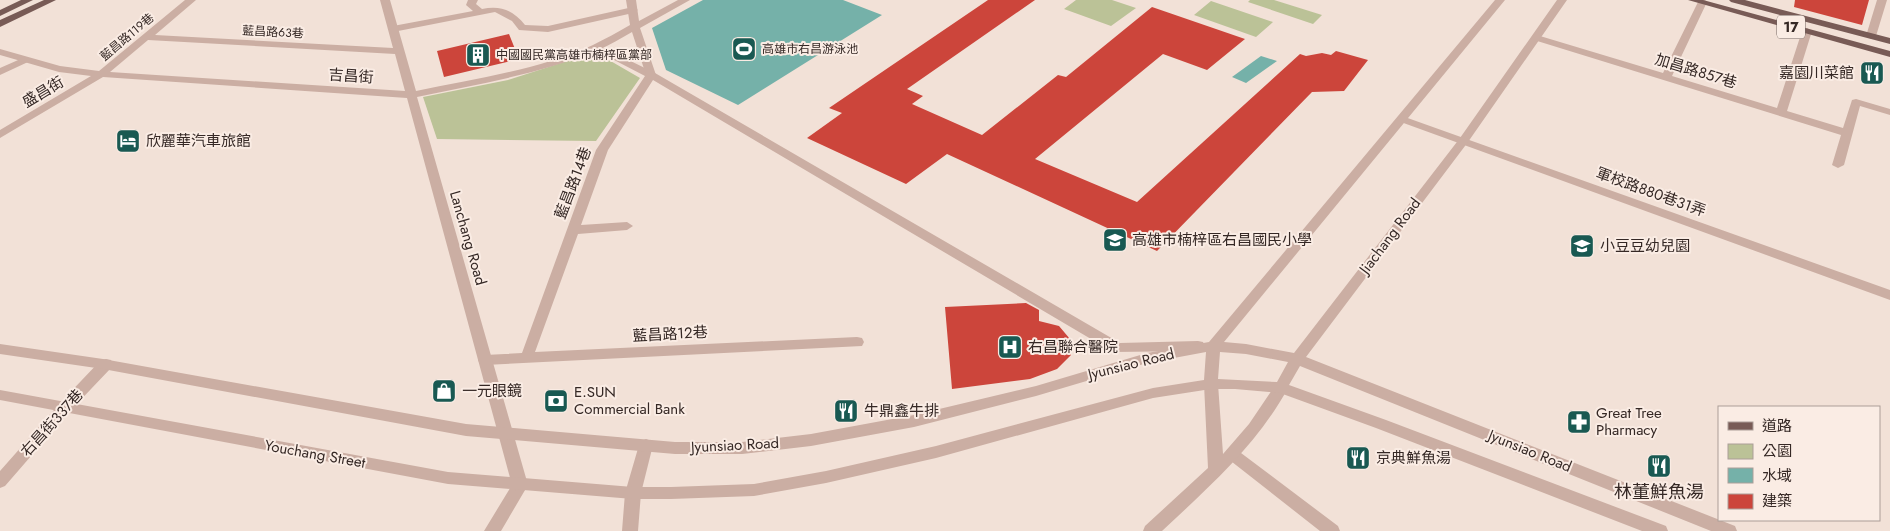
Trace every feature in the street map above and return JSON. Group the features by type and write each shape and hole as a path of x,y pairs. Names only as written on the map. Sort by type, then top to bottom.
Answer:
{"main road":[{"path":"0,13 28,0"},
{"path":"0,24 51,0"},
{"name":"17","path":"1734,0 1759,3 1890,41"},
{"name":"17","path":"1697,1 1890,54"}],"street":[{"name":"藍昌路119巷","path":"101,74 191,0"},
{"name":"Lanchang Road","path":"385,0 520,484"},
{"path":"473,0 471,6 480,12"},
{"name":"吉昌街","path":"0,52 59,69 101,74 412,95 506,76 564,59 596,47 685,0"},
{"path":"1216,470 1211,384 1213,346 1500,0"},
{"name":"Jiachang Road","path":"1151,531 1232,454 1264,417 1297,359 1464,140 1562,0"},
{"path":"1871,36 1882,0"},
{"path":"1666,77 1697,1"},
{"path":"393,29 496,8 515,19 522,28 548,29 632,5 635,27 651,75"},
{"path":"1781,112 1807,31"},
{"name":"藍昌路63巷","path":"146,37 399,51"},
{"name":"加昌路857巷","path":"1537,38 1847,133"},
{"path":"596,47 651,75 1118,348 1213,346"},
{"path":"0,72 25,60"},
{"name":"盛昌街","path":"0,135 101,74"},
{"name":"藍昌路14巷","path":"527,357 602,150 651,75"},
{"path":"1838,165 1856,102 1890,112"},
{"name":"軍校路880巷31弄","path":"1402,119 1890,295"},
{"path":"573,230 627,226"},
{"name":"藍昌路12巷","path":"486,360 857,342"},
{"name":"Jyunsiao Road","path":"506,434 675,448 742,448 811,440 914,421 1036,391 1146,358 1213,346 1246,349 1297,359 1729,531"},
{"path":"0,349 106,364 466,430 506,434"},
{"name":"右昌街337巷","path":"0,482 66,406 106,364"},
{"name":"Jyunsiao Road","path":"633,493 754,490 826,477 936,452 1153,393 1211,384 1235,384 1281,388 1381,424 1660,531"},
{"name":"Youchang Street","path":"0,395 448,478 633,493"},
{"path":"630,531 633,493 646,445"},
{"path":"1232,454 1332,531"},
{"path":"492,531 520,484"}],"green space":[{"path":"1076,0 1112,0 1136,8 1111,26 1064,9"},
{"path":"1250,0 1274,0 1322,15 1313,24 1248,2"},
{"path":"1211,1 1273,22 1256,37 1194,15"},
{"path":"595,52 640,78 596,141 437,139 423,97 508,80"}],"water":[{"name":"高雄市右昌游泳池","path":"703,0 843,0 882,15 738,105 666,70 652,28"},
{"path":"1261,56 1277,61 1246,83 1232,77"}],"building":[{"path":"988,0 1035,0 907,89 923,96 912,104 982,135 1058,75 1066,77 1152,7 1245,39 1207,70 1163,54 1035,159 1137,202 1300,54 1306,56 1322,53 1331,55 1336,51 1368,60 1344,91 1312,92 1157,251 947,154 906,184 807,138 842,113 829,108"},
{"path":"1795,0 1869,0 1862,25 1794,7"},
{"name":"中國國民黨高雄市楠梓區黨部","path":"509,34 519,59 444,77 437,51"},
{"name":"右昌聯合醫院","path":"1026,303 1039,310 1039,321 1059,326 1070,339 1071,355 1057,369 1030,379 952,389 945,307"}],"place":[{"name":"高雄市右昌游泳池","path":"744,49"},
{"name":"中國國民黨高雄市楠梓區黨部","path":"478,55"},
{"name":"嘉園川菜館","path":"1872,73"},
{"name":"欣麗華汽車旅館","path":"128,141"},
{"name":"高雄市楠梓區右昌國民小學","path":"1115,240"},
{"name":"小豆豆幼兒園","path":"1582,246"},
{"name":"右昌聯合醫院","path":"1010,347"},
{"name":"一元眼鏡","path":"444,391"},
{"name":"E.SUN Commercial Bank","path":"556,401"},
{"name":"牛鼎鑫牛排","path":"846,411"},
{"name":"Great Tree Pharmacy","path":"1579,422"},
{"name":"京典鮮魚湯","path":"1358,458"},
{"name":"林董鮮魚湯","path":"1659,466"}]}
